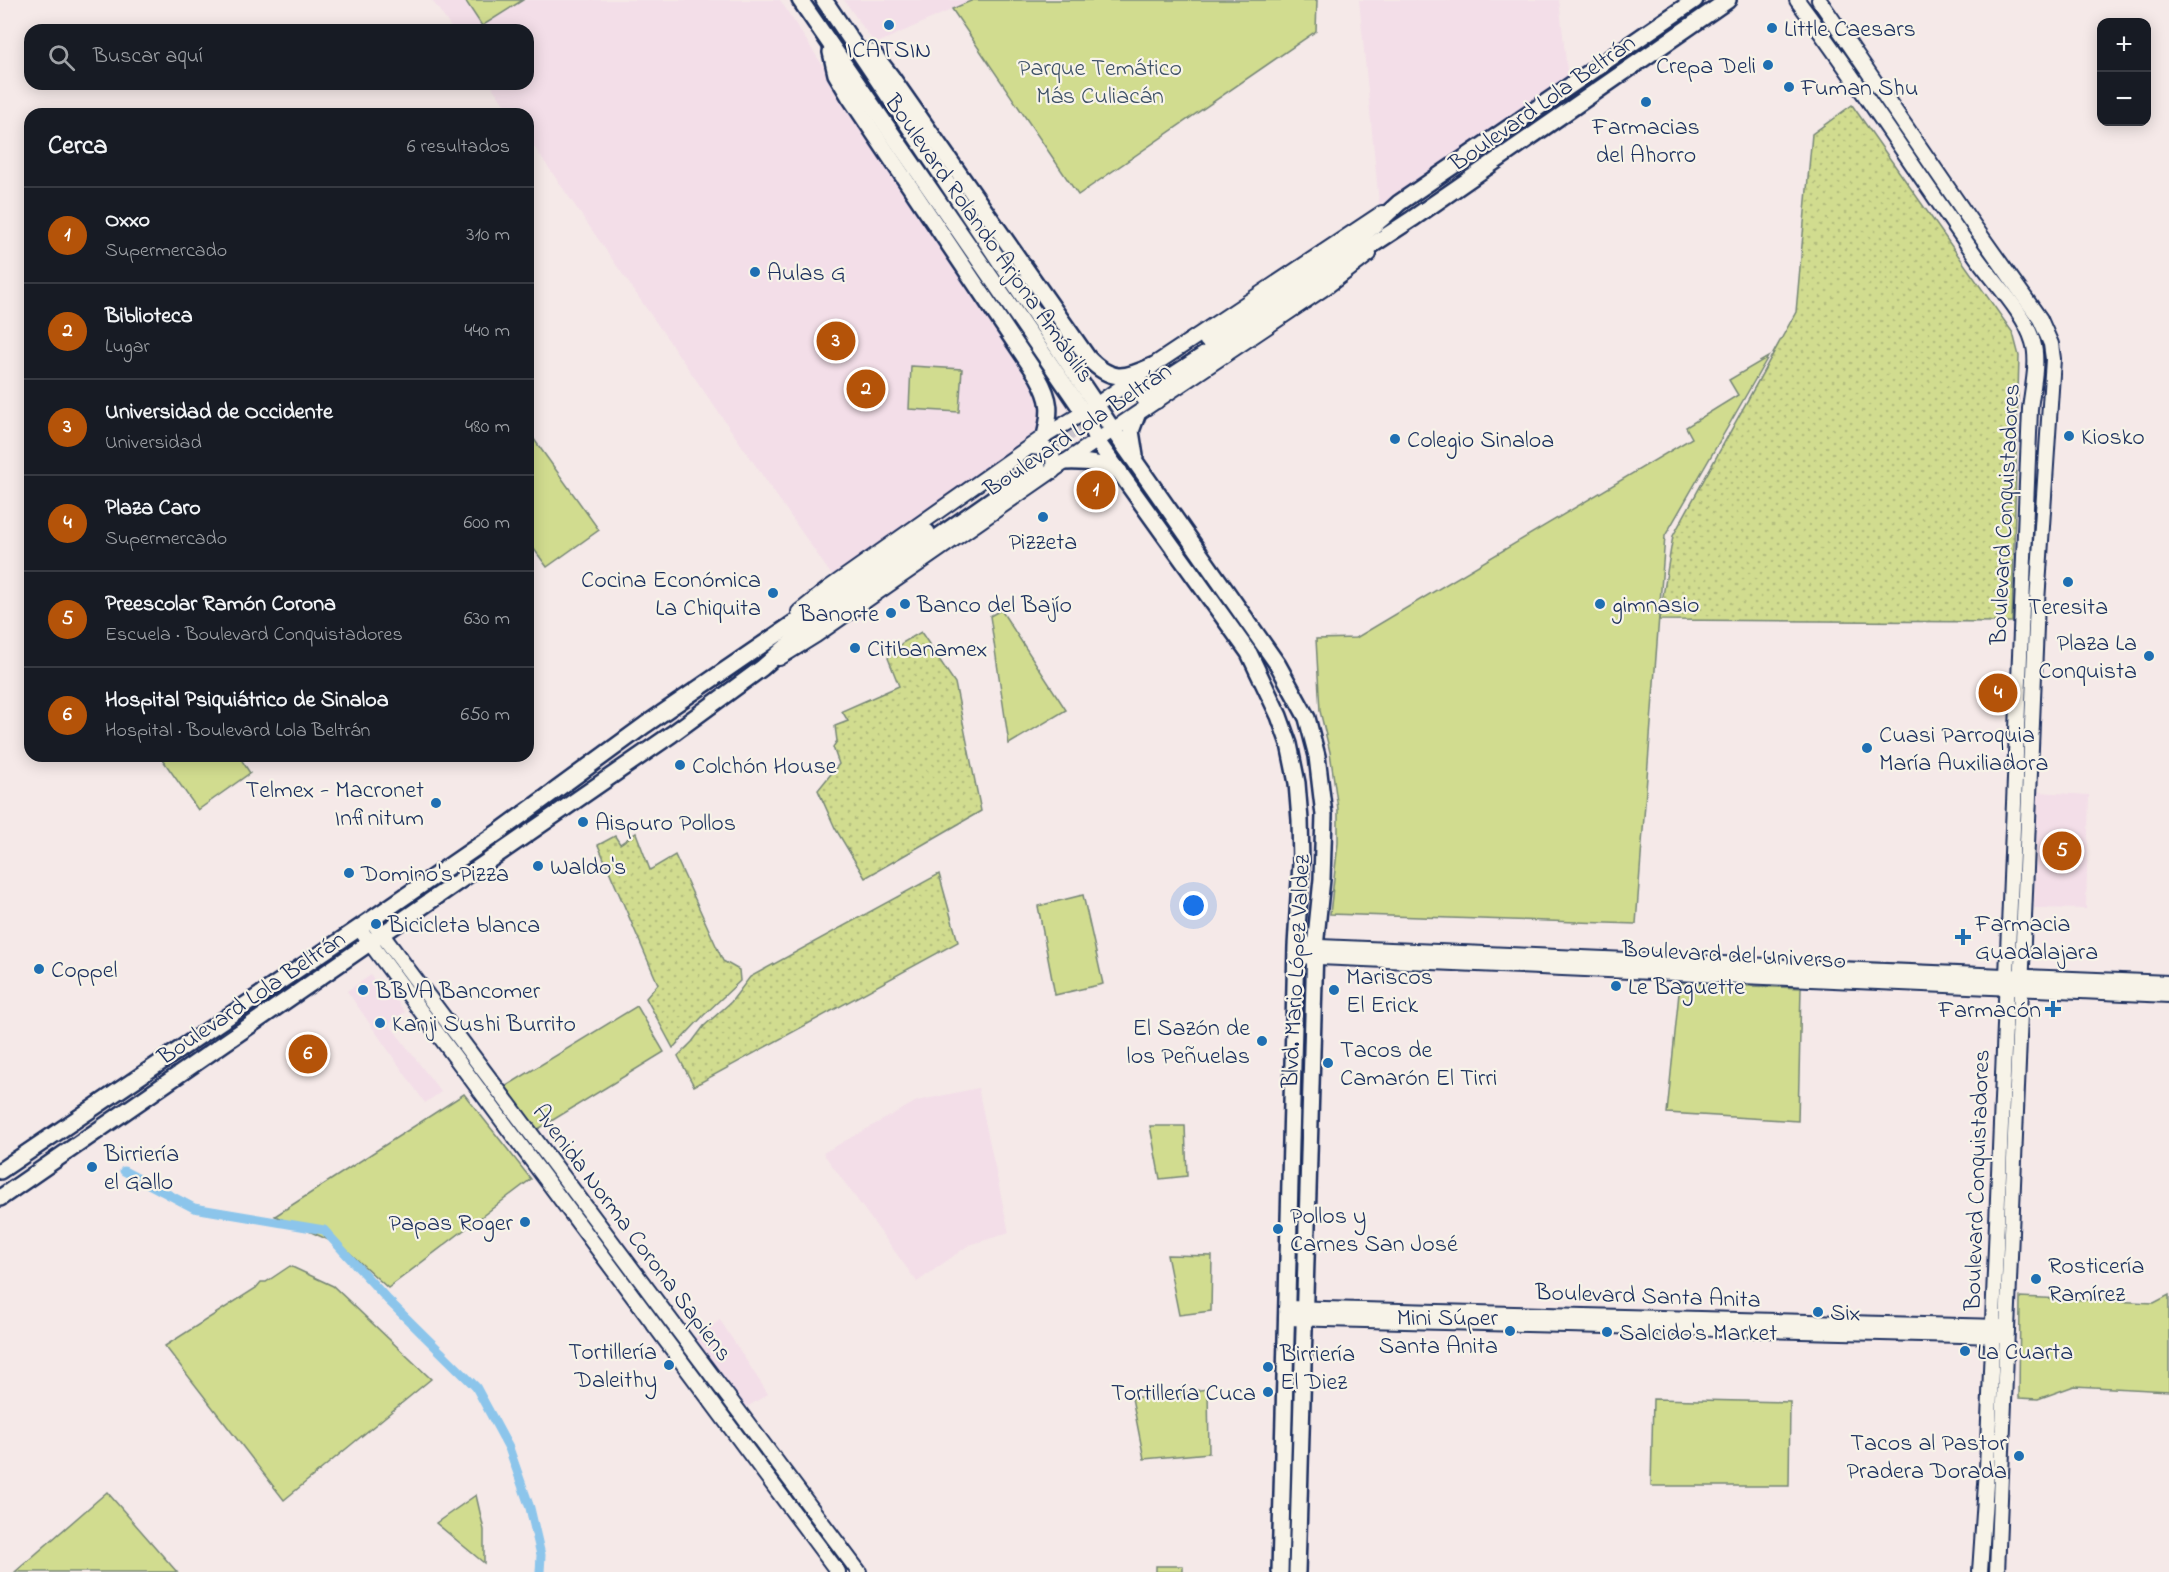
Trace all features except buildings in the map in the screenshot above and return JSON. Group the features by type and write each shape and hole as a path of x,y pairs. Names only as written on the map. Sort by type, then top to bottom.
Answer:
{"main road":[{"name":"Boulevard Rolando Arjona Amábilis","path":"800,0 828,43 1090,409 1114,431"},
{"name":"Boulevard Rolando Arjona Amábilis","path":"824,0 860,51 1090,409 1098,442"},
{"name":"Boulevard Lola Beltrán","path":"1150,381 1347,247 1400,203 1695,0"},
{"name":"Boulevard Lola Beltrán","path":"1150,381 1412,219 1728,0"},
{"path":"828,43 836,74 849,96 1043,387 1050,408 1045,436"},
{"path":"860,51 873,53 890,75 1088,358 1104,372 1150,381"},
{"path":"1137,415 1131,431 1131,439 1138,465"},
{"name":"Blvd. Mario López Valdez","path":"1114,431 1278,665 1307,718 1317,756 1324,815 1322,879 1315,952 1298,1572"},
{"name":"Blvd. Mario López Valdez","path":"1098,442 1249,653 1279,716 1289,744 1297,783 1301,863 1296,951 1280,1572"},
{"path":"1043,461 1098,463 1120,472"},
{"name":"Boulevard Lola Beltrán","path":"0,1170 500,831 609,750 751,652 1043,461"},
{"name":"Boulevard Lola Beltrán","path":"0,1198 672,734 762,668 785,646 813,625 1043,461"}],"street":[{"name":"Boulevard Conquistadores","path":"1797,0 1836,52 1974,255 2016,311 2028,329 2036,352 2030,410 1993,1331 1980,1572"},
{"name":"Boulevard Conquistadores","path":"1819,0 2040,319 2051,344 2052,369 2037,602 1997,1572"},
{"name":"Boulevard Lola Beltrán","path":"1150,381 1137,415 1098,442 1043,461 1045,436 1090,409 1150,381"},
{"name":"Avenida Norma Corona Sapiens","path":"365,924 838,1572"},
{"name":"Avenida Norma Corona Sapiens","path":"376,939 859,1572"},
{"name":"Boulevard del Universo","path":"1296,951 1908,978 2169,995"},
{"name":"Boulevard del Universo","path":"2021,984 2169,983"},
{"name":"Boulevard Santa Anita","path":"1286,1313 2008,1331"}],"shaded area":[{"path":"432,0 780,0 1055,422 835,580 534,147 534,108 507,108 494,90 534,90 534,24 449,24"},
{"name":"ICATSIN","path":"844,0 973,0 875,44"},
{"path":"1359,0 1559,0 1569,88 1380,213"},
{"path":"2038,792 2089,795 2086,909 2034,908"},
{"path":"371,975 381,990 387,986 405,1012 389,1024 441,1092 425,1103 347,991"},
{"path":"978,1088 1009,1233 969,1245 917,1282 823,1153 917,1101"},
{"path":"720,1320 768,1394 739,1412 688,1342"}],"green space":[{"path":"465,0 523,0 485,24 481,24"},
{"name":"Parque Temático Más Culiacán","path":"973,0 1317,0 1316,31 1078,195 952,9"},
{"path":"1852,105 2013,333 2019,356 2012,622 1659,620 1673,536 1796,312 1812,134"},
{"path":"1768,357 1665,536 1636,924 1330,914 1338,843 1338,809 1330,752 1320,711 1316,639 1356,638 1692,438 1686,427 1738,395 1729,380"},
{"path":"911,366 962,369 959,412 909,409"},
{"path":"534,439 599,530 547,567 534,549"},
{"path":"1001,610 1066,710 1009,744 990,616"},
{"path":"921,632 955,683 981,811 865,878 835,828 818,790 839,764 833,747 837,741 835,726 848,721 842,711 899,686 888,658 902,643"},
{"path":"164,762 243,762 250,773 198,810"},
{"path":"636,833 650,870 675,855 723,961 739,970 740,981 673,1048 646,998 658,984 598,845 615,836 620,844"},
{"path":"939,874 958,942 694,1086 678,1056 704,1026 731,1002 750,977"},
{"path":"1083,895 1103,984 1055,995 1038,906"},
{"path":"1680,983 1801,988 1798,1121 1667,1113"},
{"path":"637,1006 664,1052 535,1131 503,1088"},
{"path":"464,1094 531,1179 388,1288 342,1246 275,1216"},
{"path":"1150,1126 1185,1126 1187,1176 1160,1179"},
{"path":"1167,1255 1212,1256 1211,1311 1179,1315"},
{"path":"290,1266 333,1286 431,1379 284,1500 165,1346 256,1288 261,1282 266,1282"},
{"path":"2169,1295 2169,1391 2074,1386 2038,1399 2019,1398 2020,1297 2154,1303"},
{"path":"1208,1389 1209,1453 1144,1459 1132,1398"},
{"path":"1653,1399 1790,1402 1789,1486 1651,1486"},
{"path":"107,1492 177,1572 15,1572"},
{"path":"476,1495 484,1530 484,1563 436,1523"},
{"path":"1156,1566 1183,1566 1183,1572 1156,1572"}],"waterway":[{"path":"124,1171 194,1208 324,1230 388,1300 476,1387 509,1448 530,1508 541,1555 540,1572"}],"tunnel":[{"path":"1030,460 1150,378"}],"place":[{"name":"ICATSIN","path":"889,25"},
{"name":"Little Caesars","path":"1772,28"},
{"name":"Crepa Deli","path":"1768,65"},
{"name":"Fuman Shu","path":"1789,87"},
{"name":"Farmacias del Ahorro","path":"1646,102"},
{"name":"Aulas G","path":"755,272"},
{"name":"Universidad de Occidente","path":"836,341"},
{"name":"Biblioteca","path":"866,389"},
{"name":"Kiosko","path":"2069,436"},
{"name":"Colegio Sinaloa","path":"1395,439"},
{"name":"Oxxo","path":"1096,490"},
{"name":"Pizzeta","path":"1043,517"},
{"name":"Teresita","path":"2068,582"},
{"name":"Cocina Económica La Chiquita","path":"773,593"},
{"name":"Banco del Bajío","path":"905,604"},
{"name":"gimnasio","path":"1600,604"},
{"name":"Banorte","path":"891,613"},
{"name":"Citibanamex","path":"855,648"},
{"name":"Plaza La Conquista","path":"2149,656"},
{"name":"Plaza Caro","path":"1998,693"},
{"name":"Cuasi Parroquia María Auxiliadora","path":"1867,748"},
{"name":"Colchón House","path":"680,765"},
{"name":"Telmex - Macronet Infinitum","path":"436,803"},
{"name":"Aispuro Pollos","path":"583,822"},
{"name":"Preescolar Ramón Corona","path":"2062,851"},
{"name":"Waldo's","path":"538,866"},
{"name":"Domino's Pizza","path":"349,873"},
{"name":"Bicicleta blanca","path":"376,924"},
{"name":"Farmacia Guadalajara","path":"1963,937"},
{"name":"Coppel","path":"39,969"},
{"name":"Le Baguette","path":"1616,986"},
{"name":"BBVA Bancomer","path":"363,990"},
{"name":"Mariscos El Erick","path":"1334,990"},
{"name":"Farmacón","path":"2053,1009"},
{"name":"Kanji Sushi Burrito","path":"380,1023"},
{"name":"El Sazón de los Peñuelas","path":"1262,1041"},
{"name":"Hospital Psiquiátrico de Sinaloa","path":"308,1054"},
{"name":"Tacos de Camarón El Tirri","path":"1328,1063"},
{"name":"Birriería el Gallo","path":"92,1167"},
{"name":"Papas Roger","path":"525,1222"},
{"name":"Pollos y Carnes San José","path":"1278,1229"},
{"name":"Rosticería Ramírez","path":"2036,1279"},
{"name":"Six","path":"1818,1312"},
{"name":"Mini Súper Santa Anita","path":"1510,1331"},
{"name":"Salcido's Market","path":"1607,1332"},
{"name":"La Cuarta","path":"1965,1351"},
{"name":"Tortillería Daleithy","path":"669,1365"},
{"name":"Birriería El Diez","path":"1268,1367"},
{"name":"Tortillería Cuca","path":"1268,1392"},
{"name":"Tacos al Pastor Pradera Dorada","path":"2019,1456"}]}
